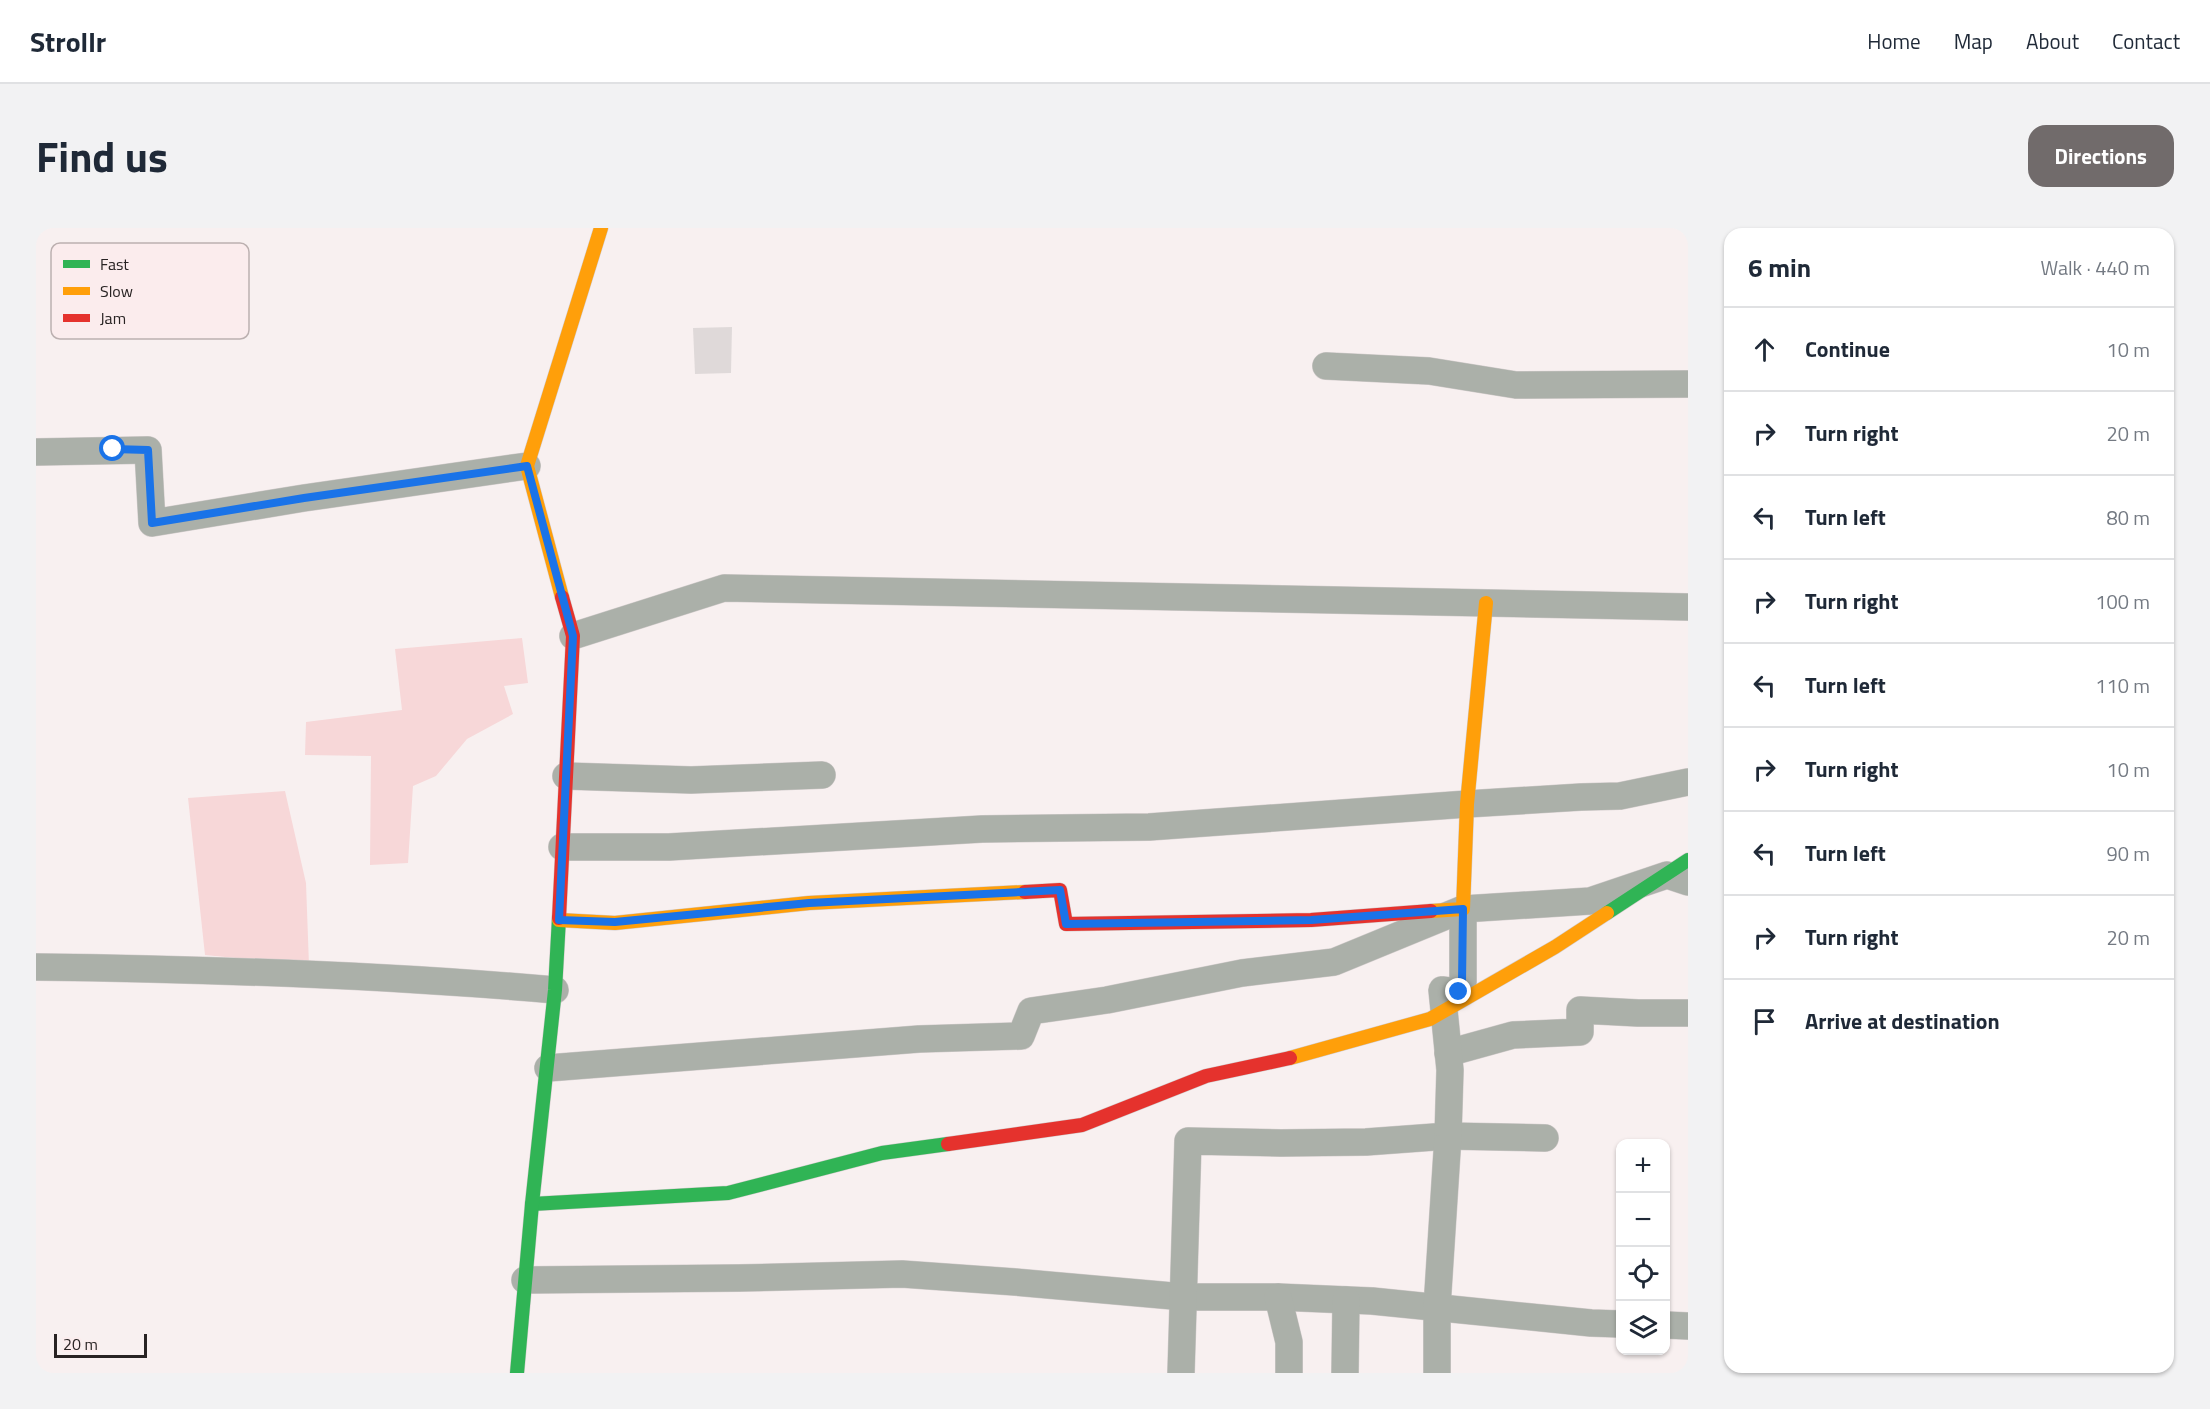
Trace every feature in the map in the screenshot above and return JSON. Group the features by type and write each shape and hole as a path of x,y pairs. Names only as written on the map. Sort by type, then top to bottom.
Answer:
{"street":[{"path":"517,1373 555,990 573,636 527,466 601,228"},
{"path":"1326,366 1429,371 1516,385 1688,384"},
{"path":"36,452 148,450 152,523 304,498 527,466"},
{"path":"573,636 724,588 1688,607"},
{"path":"1437,1373 1437,1307 1449,1136 1450,1070 1442,990 1459,992 1462,982 1467,804 1486,603"},
{"path":"566,776 691,780 822,775"},
{"path":"562,847 669,847 982,829 1149,827 1467,804 1620,796 1688,782"},
{"path":"559,920 615,922 809,903 1060,890 1066,924 1311,920 1590,901 1681,872"},
{"path":"532,1204 728,1192 882,1153 1082,1125 1206,1076 1297,1056 1430,1019 1681,872"},
{"path":"548,1068 919,1039 1021,1036 1031,1011 1107,1000 1242,973 1334,962 1463,909"},
{"path":"36,968 300,973 425,979 555,990"},
{"path":"1448,1053 1513,1035 1580,1032 1580,1010 1688,1013"},
{"path":"1181,1373 1188,1141 1366,1142 1449,1136 1545,1138"},
{"path":"525,1280 902,1274 1184,1297 1346,1300 1616,1324"},
{"path":"1278,1297 1289,1342 1288,1373"},
{"path":"1345,1373 1346,1300"},
{"path":"1670,1325 1688,1326"}],"shaded area":[{"path":"522,638 528,683 504,686 513,714 467,739 436,776 413,786 408,863 370,865 371,756 305,755 306,722 402,710 395,649"},
{"path":"285,791 306,883 309,965 205,955 188,798"}],"building":[{"path":"732,327 731,373 695,374 693,328"}],"traffic: fast":[{"path":"1607,913 1688,860"},
{"path":"517,1373 555,990 559,918"},
{"path":"532,1204 728,1193 882,1153 948,1144"}],"traffic: slow":[{"path":"562,597 527,466 601,228"},
{"path":"1431,911 1463,909 1467,804 1486,603"},
{"path":"559,920 615,923 809,903 1025,892"},
{"path":"1290,1058 1430,1019 1555,947 1607,913"}],"traffic: jam":[{"path":"559,918 573,636 562,597"},
{"path":"1025,892 1060,890 1066,924 1311,920 1431,911"},
{"path":"948,1144 1082,1125 1206,1076 1290,1058"}],"route":[{"path":"113,449 148,450 152,523 304,498 527,466 573,636 559,920 615,922 687,917 809,903 1060,890 1066,924 1311,920 1463,909 1462,982 1459,992"}]}
